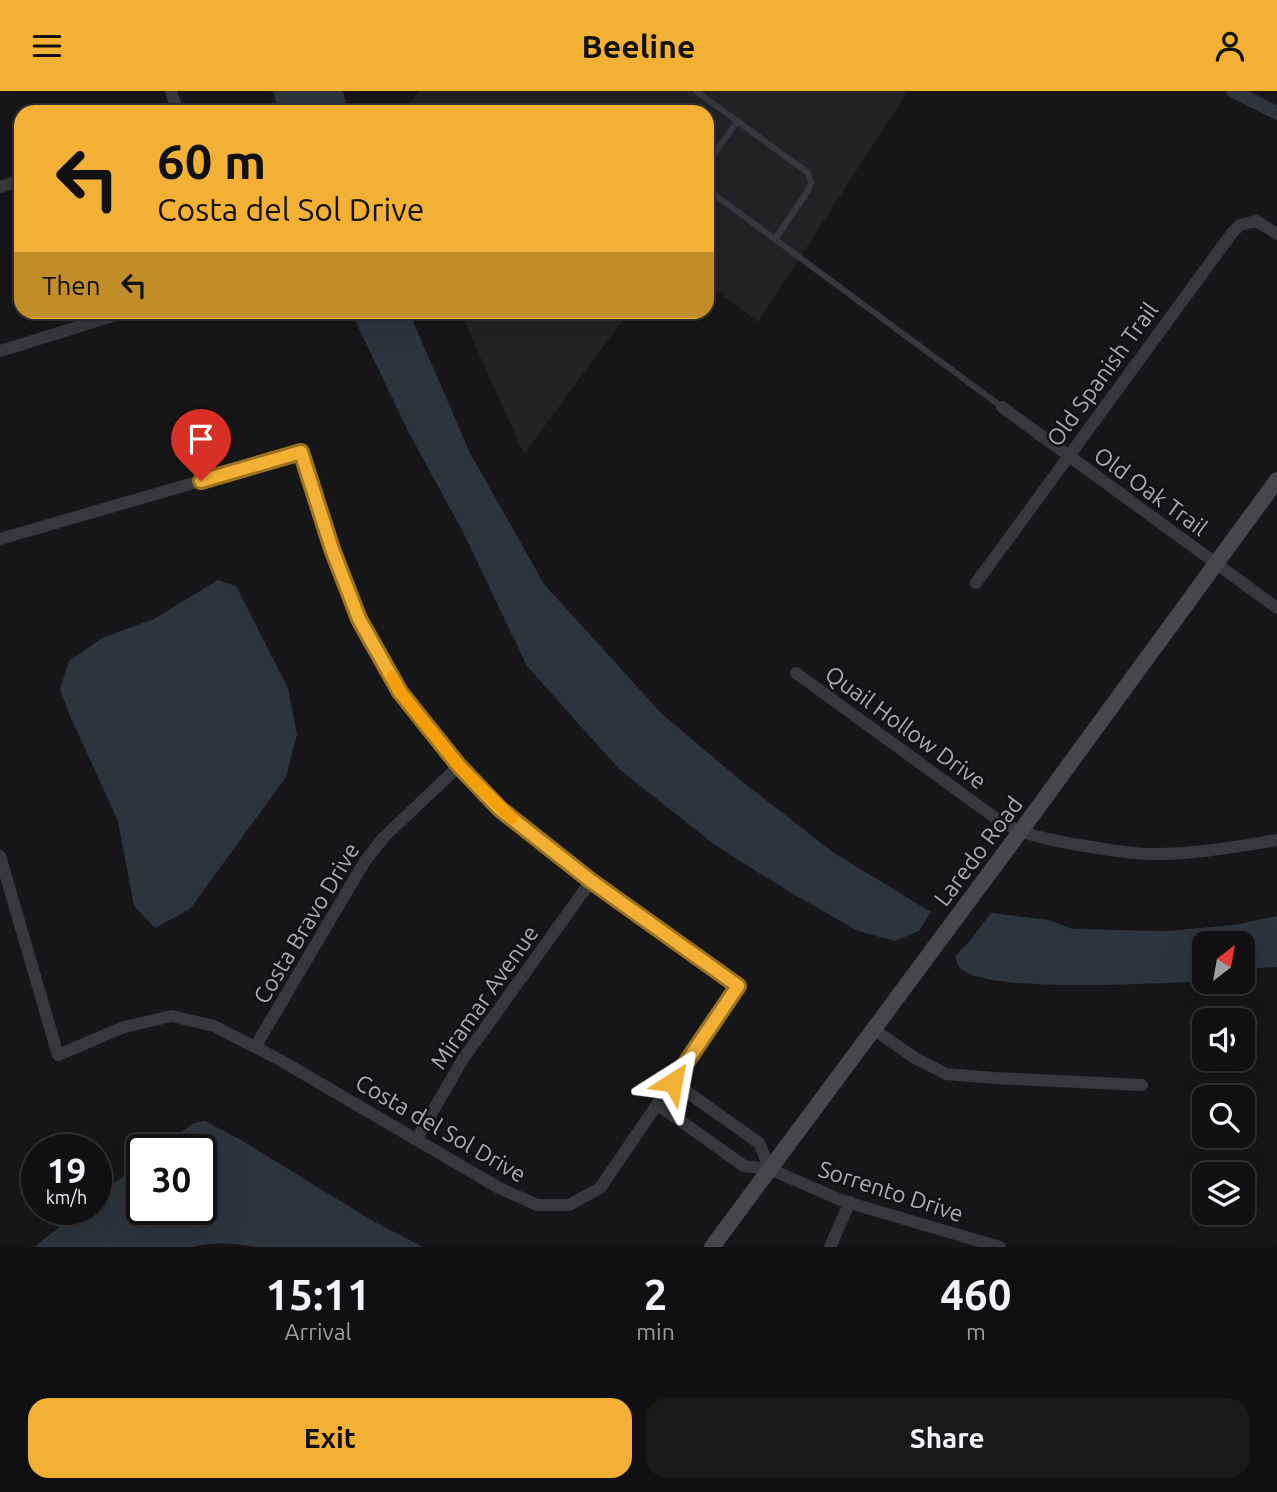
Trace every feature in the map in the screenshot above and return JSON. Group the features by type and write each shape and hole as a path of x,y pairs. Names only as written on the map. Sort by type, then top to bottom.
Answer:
{"street":[{"name":"Old Spanish Trail","path":"976,583 1232,233 1240,225 1256,221 1277,234"},
{"path":"0,351 103,319"},
{"name":"Old Oak Trail","path":"1002,407 1277,608"},
{"name":"Costa del Sol Drive","path":"0,539 301,452 332,549 359,619 400,692 459,766 500,809 591,881 738,986 600,1188 569,1205 537,1205 499,1188 214,1026 172,1016 124,1027 58,1055 0,856"},
{"name":"Laredo Road","path":"712,1247 1277,480"},
{"name":"Quail Hollow Drive","path":"796,673 1001,822 1034,837 1112,851 1149,854 1228,848 1277,840"},
{"name":"Costa Bravo Drive","path":"255,1047 365,861 384,837 459,766"},
{"name":"Miramar Avenue","path":"416,1140 463,1059 591,881"},
{"path":"873,1029 915,1058 946,1074 1142,1085"},
{"path":"673,1082 759,1143 770,1169"},
{"name":"Sorrento Drive","path":"657,1104 744,1166 770,1169 803,1185 850,1202 1000,1247"},
{"path":"831,1247 850,1202"}],"lane":[{"path":"696,91 803,168 809,177 811,182 808,191 775,239"},
{"path":"714,154 738,121"},
{"path":"714,194 1002,407"}],"shaded area":[{"path":"273,91 343,91 346,105 276,105"},
{"path":"419,91 908,91 758,322 714,289 714,105 409,105"},
{"path":"354,319 412,319 470,453 544,584 661,713 739,779 834,853 931,912 919,931 895,941 858,931 715,845 619,769 527,666 463,532 409,433"},
{"path":"463,319 624,319 524,454"},
{"path":"218,580 236,586 288,688 297,734 286,777 190,909 155,928 134,906 118,821 60,689 69,661 102,638 154,619"},
{"path":"991,913 1048,920 1073,929 1167,931 1234,925 1277,916 1277,967 1255,968 1255,931 1192,931 1192,981 1189,982 1031,984 999,981 974,975 959,967 955,956"},
{"path":"205,1121 241,1140 371,1220 423,1247 255,1247 209,1244 193,1247 34,1247 62,1225 112,1225 112,1185 126,1174 126,1225 217,1225 217,1134 179,1134 194,1123"}],"waterway":[{"path":"1233,91 1277,113"}],"slow traffic":[{"path":"392,677 400,692 459,766 512,818"}],"route":[{"path":"201,481 301,452 332,549 359,619 400,692 459,766 500,809 591,881 738,986 673,1082"}]}
